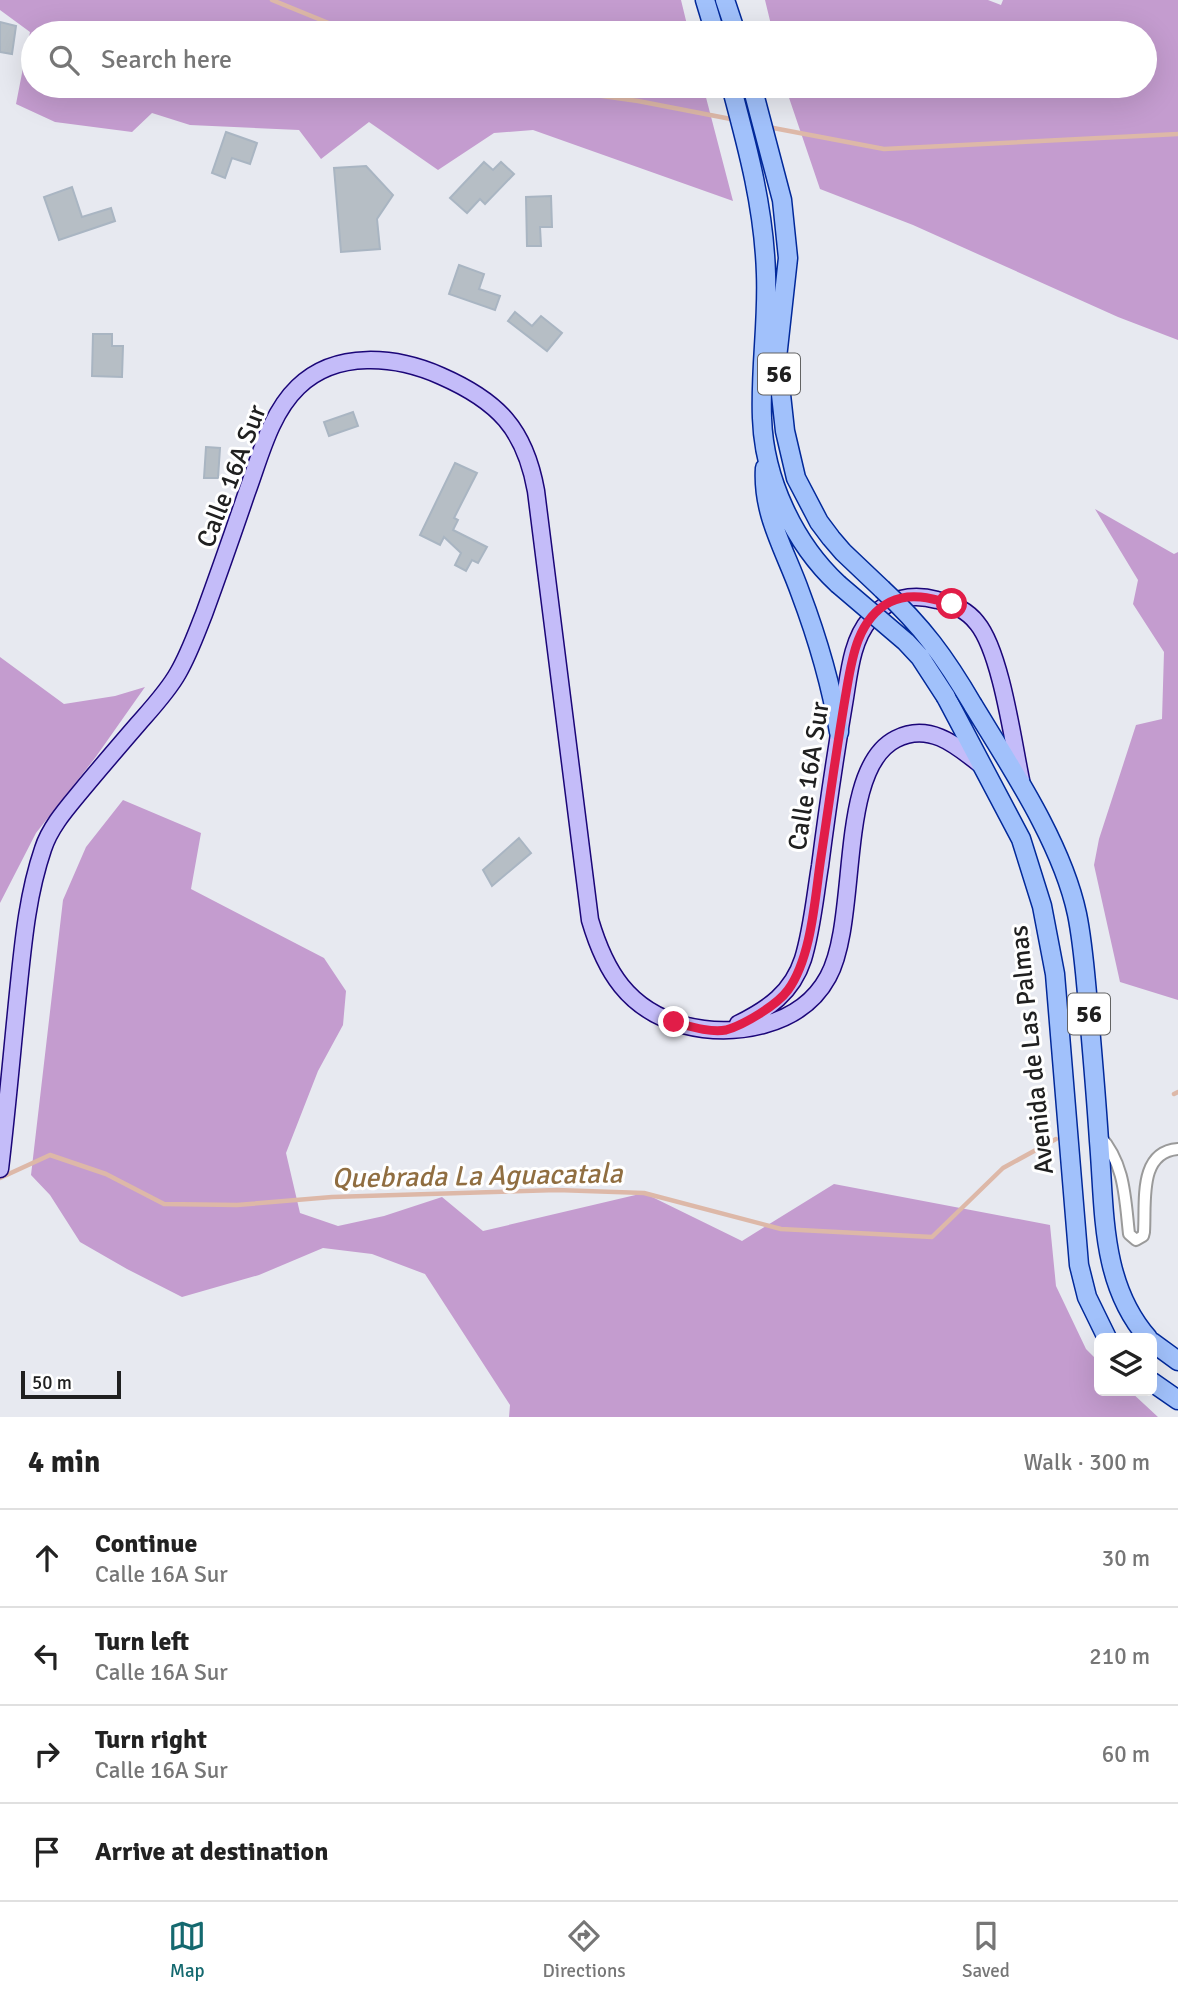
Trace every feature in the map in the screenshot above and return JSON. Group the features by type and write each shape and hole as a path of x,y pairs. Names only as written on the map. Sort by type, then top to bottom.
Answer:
{"main road":[{"path":"705,0 711,21"},
{"path":"725,0 732,21"},
{"name":"Avenida de Las Palmas","path":"734,98 758,196 766,275 762,419 766,450 775,483 798,536 812,556 838,584 920,657 946,697 1021,839 1042,906 1055,974 1079,1265 1087,1297 1105,1333"},
{"name":"56","path":"756,98 782,200 788,258 777,359 785,431 796,478 819,522 831,538 938,648 1023,786 1060,863 1076,911 1082,941 1105,1232 1116,1285 1129,1314 1144,1333"},
{"name":"Calle 16A Sur","path":"0,1169 25,923 44,845 64,811 160,698 177,674 221,570 263,446 276,417 298,386 317,373 336,365 354,361 390,361 439,375 475,393 499,410 513,427 532,467 590,919 599,949 610,972 622,989 656,1014 692,1027 726,1030 758,1026 792,1014 813,999 828,978 839,948 859,799 865,776 879,751 886,744 905,735 929,734 944,738 983,766"},
{"path":"766,450 764,481 771,520 805,606 832,691 839,732"},
{"name":"Calle 16A Sur","path":"726,1030 775,1003 795,978 803,958 855,647 870,619 890,602 912,596 938,600 964,611 977,622 986,637 1001,684 1023,786"},
{"path":"1157,1346 1178,1361"},
{"path":"1157,1385 1178,1400"}],"street":[{"path":"1099,1135 1115,1155 1131,1238 1140,1239 1144,1232 1147,1174 1153,1162 1160,1153 1178,1149"},
{"path":"1102,1183 1122,1181"}],"shaded area":[{"path":"0,0 681,0 686,21 21,21 21,25 0,10"},
{"path":"765,0 988,0 1001,5 1003,0 1178,0 1178,340 1118,317 913,225 820,189 789,98 1157,98 1157,21 770,21"},
{"path":"21,78 21,98 706,98 733,201 533,130 494,133 438,170 369,122 321,159 299,130 190,125 152,113 132,132 55,122 16,104"},
{"path":"1095,509 1174,554 1178,552 1178,1000 1120,982 1094,865 1099,839 1136,725 1162,719 1164,652 1133,604 1138,580"},
{"path":"0,657 64,704 115,696 145,687 95,758 36,833 0,903"},
{"path":"123,800 201,833 191,889 324,958 346,991 343,1025 318,1071 286,1153 300,1213 338,1226 384,1216 442,1197 483,1231 644,1193 742,1241 834,1184 1050,1225 1056,1286 1086,1349 1094,1357 1094,1396 1135,1396 1158,1417 509,1417 510,1405 425,1274 372,1254 323,1248 259,1275 182,1297 127,1269 80,1242 50,1195 31,1175 63,900 86,847"}],"building":[{"path":"0,22 16,26 12,54 0,52"},
{"path":"226,132 257,143 250,164 232,158 225,178 212,173"},
{"path":"484,162 493,170 501,162 514,174 485,204 480,199 467,213 450,198"},
{"path":"366,166 393,195 377,219 380,249 341,252 334,168"},
{"path":"72,187 82,217 111,208 115,221 59,240 44,197"},
{"path":"551,196 552,227 540,227 541,246 527,246 526,197"},
{"path":"459,265 484,274 479,289 500,296 495,310 449,294"},
{"path":"515,312 532,326 541,316 562,333 547,351 508,321"},
{"path":"93,334 112,334 112,346 123,346 122,377 92,376"},
{"path":"353,412 358,426 329,436 324,422"},
{"path":"206,447 220,448 218,478 204,478"},
{"path":"455,463 477,473 454,518 458,520 453,530 487,547 478,563 472,560 466,571 455,565 461,553 444,537 440,545 420,535"},
{"path":"519,838 531,853 492,886 483,870"}],"waterway":[{"path":"272,0 324,21"},
{"path":"617,98 736,120"},
{"path":"768,127 884,149 1178,134"},
{"name":"Quebrada La Aguacatala","path":"1174,1094 1178,1092"},
{"name":"Quebrada La Aguacatala","path":"0,1178 50,1155 106,1174 164,1204 237,1205 332,1197 557,1190 644,1193 781,1229 932,1237 1003,1168 1056,1139"}],"route":[{"path":"674,1022 710,1030 726,1030 775,1003 786,992 803,958 807,939 855,647 870,619 890,602 912,596 952,604"}]}
